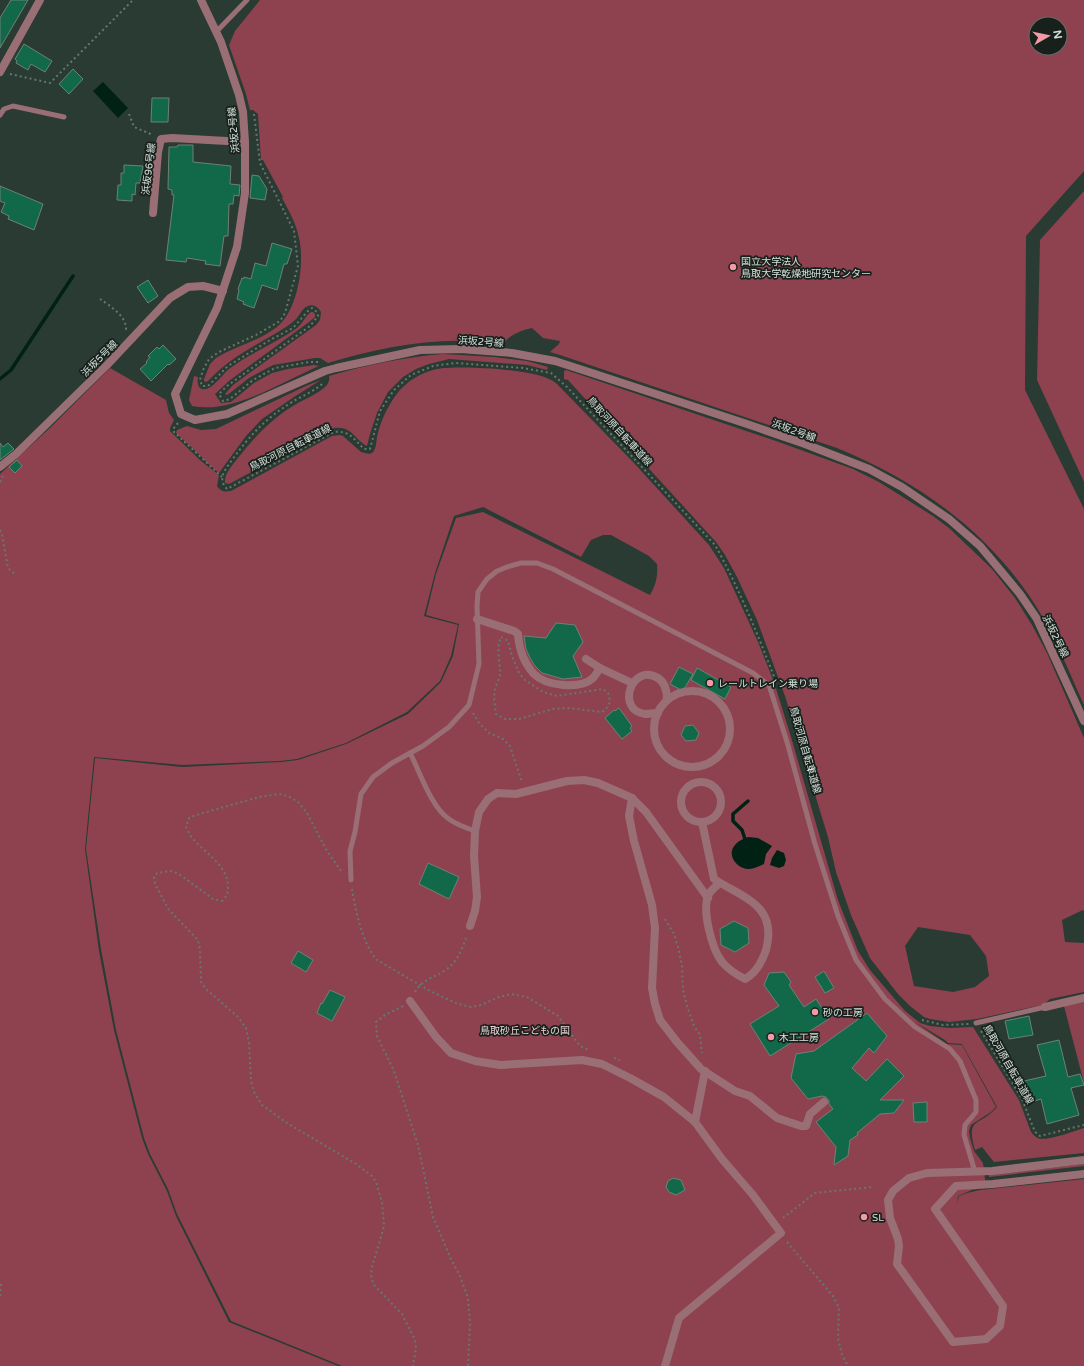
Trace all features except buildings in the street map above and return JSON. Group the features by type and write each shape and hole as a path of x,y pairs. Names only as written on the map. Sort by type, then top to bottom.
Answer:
{"street":[{"path":"0,72 40,0"},
{"name":"浜坂2号線","path":"201,0 221,42 239,95 243,112 245,142 245,193 237,247 223,292 217,308 175,394 181,414 195,420 227,414 325,371 420,350 460,348 512,353 555,361 744,422 869,469 902,487 949,519 980,546 1020,594 1037,619 1084,721"},
{"name":"浜坂96号線","path":"153,213 158,152 161,139 172,138 245,142"},
{"name":"浜坂5号線","path":"0,468 127,344 170,298 188,287 203,286 223,292"},
{"path":"477,619 514,631 518,634 519,646 525,662 535,675 547,682 563,685 581,684 593,678 600,668"},
{"path":"586,659 600,668 632,683"},
{"path":"658,713 644,714 633,708 628,696 632,683 636,679 646,675 656,677 664,684 667,700"},
{"path":"699,692 707,694 717,701 725,711 728,719 730,735 723,751 711,762 695,767 685,767 676,764 661,751 656,742 654,733 658,713 667,700 682,693 699,692"},
{"path":"695,767 697,782"},
{"path":"470,926 475,911 477,897 474,856 475,831 479,812 488,799 497,793 516,794 567,781 584,780 598,783 632,798 646,812 708,898"},
{"path":"697,782 710,784 715,788 721,800 718,812 714,817 702,822 695,821 685,813 682,808 681,801 682,794 686,789 691,784 697,782"},
{"path":"632,798 629,816 653,913 655,928 652,988 660,1020 677,1042 705,1071 735,1091 750,1096 777,1118 806,1126 810,1114 824,1102"},
{"path":"702,822 714,878 720,883 750,899 766,917 769,938 763,959 751,975 745,979 738,976 722,962 711,941 706,912 708,898 715,886 720,883"},
{"path":"1045,1007 1084,998"},
{"path":"410,1001 436,1037 452,1053 475,1061 500,1065 582,1060 602,1064 664,1097 695,1122 722,1159 753,1195 775,1224 781,1233 679,1318 665,1366"},
{"path":"695,1122 705,1071"},
{"path":"1084,1160 992,1171 927,1173 909,1178 893,1191 888,1200 890,1218 899,1246 897,1264 953,1342 986,1339 1000,1326 1004,1306 935,1209 956,1186 993,1184 1084,1174"}],"lane":[{"path":"216,32 247,0"},
{"path":"0,115 4,109 13,106 64,117"},
{"path":"351,880 350,851 355,832 360,794 373,777 392,763 423,746 449,727 469,705 479,664 477,619 478,592 487,579 497,571 507,567 521,563 537,563 553,569 753,673 769,685 833,902 856,960 885,999 915,1026 950,1049 960,1061 976,1100 976,1112 965,1125 964,1136 975,1172"},
{"path":"410,753 429,793 439,809 448,819 475,831"},
{"path":"976,1023 1045,1007"}],"path":[{"path":"10,74 50,83 133,0"},
{"path":"251,112 255,116 260,163 294,231 298,266 285,313 280,320 256,335 219,352 209,359 200,380 202,386 208,386 228,366 270,340 293,328 312,308 317,312 318,316 310,326 227,386 219,394 223,400 230,399 253,380 275,368 309,362 318,362 325,371"},
{"path":"129,114 134,126 161,139"},
{"path":"100,299 125,321 127,326 125,339 127,344"},
{"name":"鳥取河原自転車道線","path":"325,371 326,381 319,387 293,401 266,420 255,430 228,465 222,477 222,484 226,489 334,432 343,431 353,437 364,449 370,449 380,411 394,390 411,375 433,366 455,363 496,365 551,373 567,387 715,545 731,573 756,628 775,679"},
{"path":"184,415 173,429 174,432 222,477"},
{"path":"0,530 8,568 15,574"},
{"path":"469,705 479,723 489,733 502,738 510,746 526,792"},
{"path":"413,1366 416,1348 415,1340 402,1314 373,1284 371,1275 372,1266 384,1226 382,1202 376,1182 372,1176 356,1164 287,1123 262,1105 254,1092 251,1081 249,1043 246,1028 238,1017 201,982 200,950 198,940 169,910 155,884 154,877 157,873 172,871 179,874 213,899 222,901 227,896 228,889 228,882 224,871 210,854 190,835 186,826 189,818 259,796 279,794 288,796 294,799 307,813 327,851 343,874 351,880 361,929 372,954 377,960 432,992 458,1004 471,1006 481,1005 499,997 511,994 527,998 558,1016 580,1046 590,1050"},
{"path":"653,913 664,918 674,934 682,966 683,990 694,1026 700,1035 705,1071"},
{"path":"468,1366 470,1324 468,1298 460,1276 433,1217 418,1145 394,1072 377,1036 376,1022 385,1015 404,1006 410,1001 420,985 447,969 455,961 464,946 470,926"},
{"name":"鳥取河原自転車道線","path":"918,1018 923,1021 943,1025 976,1023 1022,1099 1035,1132 1040,1136 1084,1125"},
{"path":"613,1057 620,1060"},
{"path":"775,1224 816,1193 873,1187"},
{"path":"781,1233 833,1296 839,1308 838,1338 842,1355 848,1366"},
{"path":"0,1296 1,1284"}],"green space":[{"name":"国立大学法人 鳥取大学乾燥地研究センター","path":"260,0 1084,0 1084,171 1026,236 1025,390 1084,509 1084,705 1059,648 1037,607 1028,594 1009,569 989,547 967,526 943,507 892,474 837,448 550,352 559,344 560,341 543,338 532,328 516,333 503,344 458,341 414,344 393,347 328,363 320,358 315,358 273,365 249,378 227,395 225,394 233,385 316,325 320,320 321,312 315,306 310,305 304,308 296,319 288,325 236,357 208,381 204,381 210,364 216,358 270,332 284,319 295,298 301,260 299,238 292,217 263,160 261,160 258,114 253,110 250,110 229,45 235,31"},
{"path":"1084,191 1084,482 1037,380 1040,240"},
{"path":"311,312 315,314 315,317 229,381 215,394 221,403 231,402 254,383 272,373 314,365 319,366 273,388 240,401 208,407 192,406 189,400 194,376 198,377 198,384 201,389 209,388 237,363 297,328"},
{"path":"443,354 494,357 527,361 548,367 547,370 527,365 449,359 429,364 416,369 403,377 388,392 377,413 367,446 349,431 334,428 229,484 225,483 227,473 231,467 263,430 285,411 322,390 328,384 329,376 386,362"},
{"name":"鳥取砂丘こどもの国","path":"461,367 511,370 540,376 557,384 633,462 709,545 724,568 758,642 774,682 838,900 858,951 870,970 905,1011 920,1023 930,1026 949,1028 973,1027 1019,1100 1031,1132 1036,1137 1047,1139 1084,1128 1084,1153 994,1162 982,1147 975,1150 972,1132 976,1123 997,1107 962,1044 948,1043 915,1022 947,1044 962,1045 996,1107 971,1125 969,1131 974,1151 983,1163 986,1188 972,1190 958,1196 957,1203 959,1196 980,1190 1084,1179 1084,1366 342,1366 231,1321 177,1214 168,1189 150,1154 144,1138 116,1030 101,949 86,849 95,758 182,767 298,760 346,744 408,714 441,682 453,656 459,624 426,615 436,574 456,518 483,512 650,595 656,580 657,564 649,556 611,535 603,535 591,540 581,557 483,507 454,516 435,573 424,616 458,625 451,656 440,681 407,712 346,743 297,759 182,765 94,757 85,849 99,951 114,1030 142,1138 148,1154 167,1191 176,1216 229,1322 338,1366 0,1366 0,474 52,426 110,368 166,400 169,413 174,420 170,431 201,461 219,475 217,486 225,491 231,491 332,436 343,436 361,452 369,454 372,453 376,446 377,435 383,418 396,395 409,382 431,370"},
{"path":"566,370 776,441 853,469 879,482 933,516 949,528 992,569 1015,598 1032,625 1047,653 1084,738 1084,911 1083,910 1062,920 1065,942 1084,943 1084,992 1050,999 1043,1005 977,1019 949,1022 924,1017 898,994 870,958 851,915 836,872 828,837 785,696 757,620 737,577 716,542 568,380 564,379 564,371","holes":["918,927 970,935 986,956 989,976 975,987 953,992 914,986 905,946"]},
{"path":"321,380 262,419 246,436 219,473 176,433 177,430 187,426 201,430 216,429"},
{"path":"1084,1002 1084,1083 1064,1006"},
{"path":"1084,1164 1084,1166 989,1177 989,1175"}],"shaded area":[{"path":"103,82 128,108 118,118 93,91"},
{"path":"749,837 758,838 772,846 766,854 764,864 749,869 740,867 734,861 732,853 736,844"},
{"path":"777,850 784,853 786,860 784,866 779,868 770,865"}],"waterway":[{"path":"0,379 11,370 73,276"},
{"path":"746,842 742,830 733,821 733,814 748,801"}],"place":[{"name":"国立大学法人 鳥取大学乾燥地研究センター","path":"733,267"},
{"name":"レールトレイン乗り場","path":"710,683"},
{"name":"砂の工房","path":"815,1012"},
{"name":"木工工房","path":"771,1037"},
{"name":"SL","path":"864,1217"}]}
